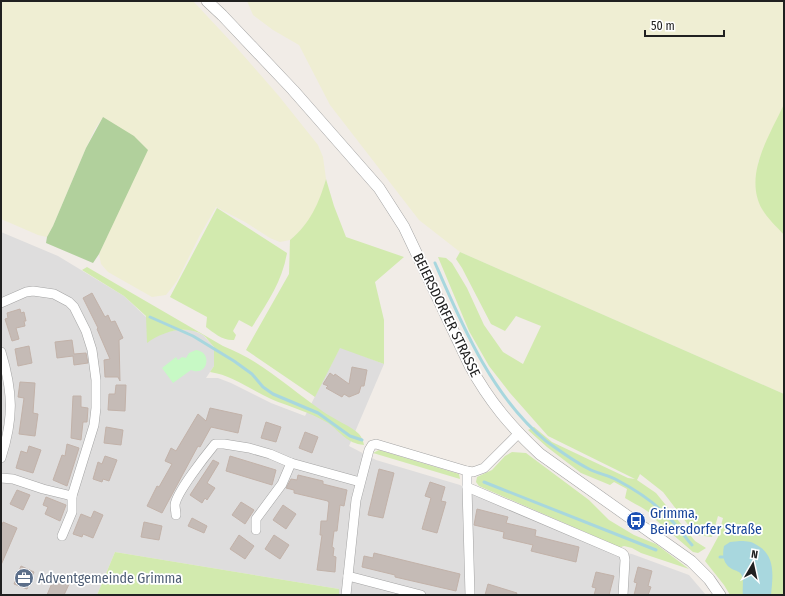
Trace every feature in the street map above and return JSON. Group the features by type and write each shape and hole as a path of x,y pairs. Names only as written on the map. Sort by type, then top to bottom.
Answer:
{"street":[{"name":"BEIERSDORFER STRASSE","path":"207,1 293,90 378,188 407,232 475,376 486,394 518,434 540,454 691,561 709,579 720,595"},
{"path":"1,303 26,292 33,291 54,294 69,302 74,307 86,330 92,350 96,380 94,425 72,496 72,512 62,536"},
{"path":"1,352 8,376 10,395 9,430 1,458"},
{"path":"346,595 356,500 369,450 372,445 376,444 473,472 484,468 518,434"},
{"path":"176,515 175,504 184,486 206,454 215,444 249,448 270,454 291,463 360,482"},
{"path":"256,530 256,519 282,484 291,463"},
{"path":"468,471 467,487 470,595"},
{"path":"1,478 13,479 43,489 72,496"},
{"path":"467,487 622,553 625,560 623,595"},
{"path":"348,576 421,595"}],"shaded area":[{"path":"1,232 58,256 124,296 146,317 159,334 176,330 192,330 203,335 214,347 214,366 206,378 218,378 271,403 305,416 340,347 384,364 349,446 376,460 460,485 473,493 617,552 632,554 689,575 706,595 339,595 339,589 115,552 97,595 1,595"}],"green space":[{"path":"1,1 193,1 278,95 318,145 323,157 326,179 320,200 313,215 290,240 280,242 270,238 245,222 216,207 177,281 166,295 152,297 108,272 101,264 99,254 114,221 103,117 95,129 86,148 47,237 38,235 1,219"},
{"path":"247,1 784,1 784,104 758,162 762,209 784,235 784,394 460,252 419,220 330,105 299,45 273,30 253,15"},
{"path":"784,104 784,235 762,209 757,196 755,183 761,155"},
{"path":"103,117 134,136 148,150 99,254 93,263 46,243 47,237 86,148"},
{"path":"326,179 334,206 346,237 404,257 375,282 384,320 384,364 340,348 315,397 246,350 289,274 290,240 303,227 313,212"},
{"path":"217,208 287,253 285,264 278,283 263,309 252,327 239,320 233,331 236,335 234,340 222,338 215,334 206,327 207,317 170,297"},
{"path":"460,252 784,394 784,595 730,595 705,561 718,537 723,518 718,516 712,537 696,535 663,492 640,474 637,480 656,493 695,541 706,548 698,553 693,552 650,515 650,513 625,498 627,489 614,482 610,485 581,473 547,447 528,430 534,427 552,442 628,478 635,479 548,436 510,393 489,366 469,331 438,257 446,258 452,263 467,288 484,325 503,352 523,364 541,326 516,316 505,331 491,324 456,259"},
{"path":"87,267 223,346 251,360 325,413 356,431 361,436 364,445 348,440 328,423 314,416 271,399 226,376 210,372 214,366 214,347 203,335 189,330 174,331 153,339 147,343 146,316 124,296 82,270"},
{"path":"196,350 205,355 205,367 197,371 191,370 173,383 162,368 176,357 178,360 182,357 186,358 189,353"},
{"path":"379,450 459,474 460,479 373,453"},
{"path":"512,452 526,453 589,500 609,520 634,535 656,544 689,569 641,553 632,548 624,546 618,548 608,542 479,486 476,482 477,477 492,470 505,456"},
{"path":"115,552 339,589 339,595 97,595"}],"water":[{"path":"748,541 753,543 767,553 772,566 771,595 743,595 743,580 741,574 727,565 723,556 724,546 730,542"}],"building":[{"path":"92,293 105,317 108,315 111,322 115,321 123,338 119,340 120,381 118,377 105,377 104,360 110,359 97,329 98,328 83,298"},
{"path":"20,309 21,313 24,312 26,321 24,321 25,326 16,328 19,339 12,341 5,319 8,318 7,313"},
{"path":"72,340 74,354 86,353 88,363 74,365 73,356 57,358 55,342"},
{"path":"29,346 32,363 18,366 15,349"},
{"path":"352,367 367,370 364,386 361,386 359,393 349,397 344,394 342,397 326,388 328,386 323,384 330,373 334,376 335,374 349,384"},
{"path":"20,382 35,383 33,413 38,414 35,436 19,434 24,398 18,397"},
{"path":"116,385 126,385 125,411 108,410 109,394 115,394"},
{"path":"73,396 81,396 81,407 88,408 87,422 83,422 81,440 71,438"},
{"path":"210,408 242,415 238,433 211,427 200,447 198,446 162,513 147,506 157,486 159,487 172,464 165,461 171,448 176,451 198,414 206,421"},
{"path":"266,422 281,427 276,442 261,438"},
{"path":"106,427 123,430 121,445 104,443"},
{"path":"305,432 318,437 312,453 299,448"},
{"path":"67,444 79,448 67,486 53,480 62,455 65,456"},
{"path":"29,446 41,450 33,473 16,468 21,451 27,453"},
{"path":"105,456 117,460 109,481 103,479 102,482 93,479 98,462 102,464"},
{"path":"230,456 276,470 272,485 226,471"},
{"path":"213,460 219,463 207,483 215,488 207,500 205,498 202,503 190,495"},
{"path":"379,469 394,473 383,518 368,515"},
{"path":"298,475 323,481 323,484 347,490 344,506 340,505 337,531 334,531 332,547 334,548 333,556 336,557 335,572 317,570 322,535 320,535 321,521 327,521 329,502 294,493 294,490 286,488 291,479 297,480"},
{"path":"430,482 445,487 441,501 446,502 437,533 422,529 431,498 425,496"},
{"path":"17,490 30,495 23,510 10,504"},
{"path":"46,497 66,505 60,521 45,514 48,507 43,505"},
{"path":"241,502 254,510 245,524 232,515"},
{"path":"283,505 296,514 286,529 273,520"},
{"path":"477,509 508,517 506,523 536,530 535,536 579,547 576,562 531,551 533,545 503,538 504,532 474,525"},
{"path":"94,511 103,515 93,538 83,534 82,537 73,534 81,514 91,518"},
{"path":"192,518 207,526 204,533 188,526"},
{"path":"3,522 17,528 1,565 1,528"},
{"path":"144,522 162,526 159,540 141,537"},
{"path":"239,535 254,546 245,559 230,549"},
{"path":"274,535 289,545 280,559 265,549"},
{"path":"374,553 460,574 456,591 395,577 395,575 362,567 364,556 373,558"},
{"name":"Adventgemeinde Grimma","path":"21,566 34,572 27,589 14,584"},
{"path":"638,567 652,571 648,586 651,587 648,595 634,595 637,583 634,582"},
{"path":"596,572 614,576 609,595 594,595 596,588 592,587"},
{"path":"55,576 70,582 64,595 47,595"},
{"path":"488,584 517,593 516,595 485,595"}],"waterway":[{"path":"435,263 456,311 480,359 494,382 527,423 546,441 561,452 592,471 614,478 648,499 672,520 692,545"},
{"path":"150,317 193,336 252,374 263,387 273,394 318,413 350,436 362,440"},
{"path":"484,482 656,550"}],"place":[{"name":"Grimma, Beiersdorfer Straße","path":"636,521"},
{"name":"Adventgemeinde Grimma","path":"24,578"}]}
